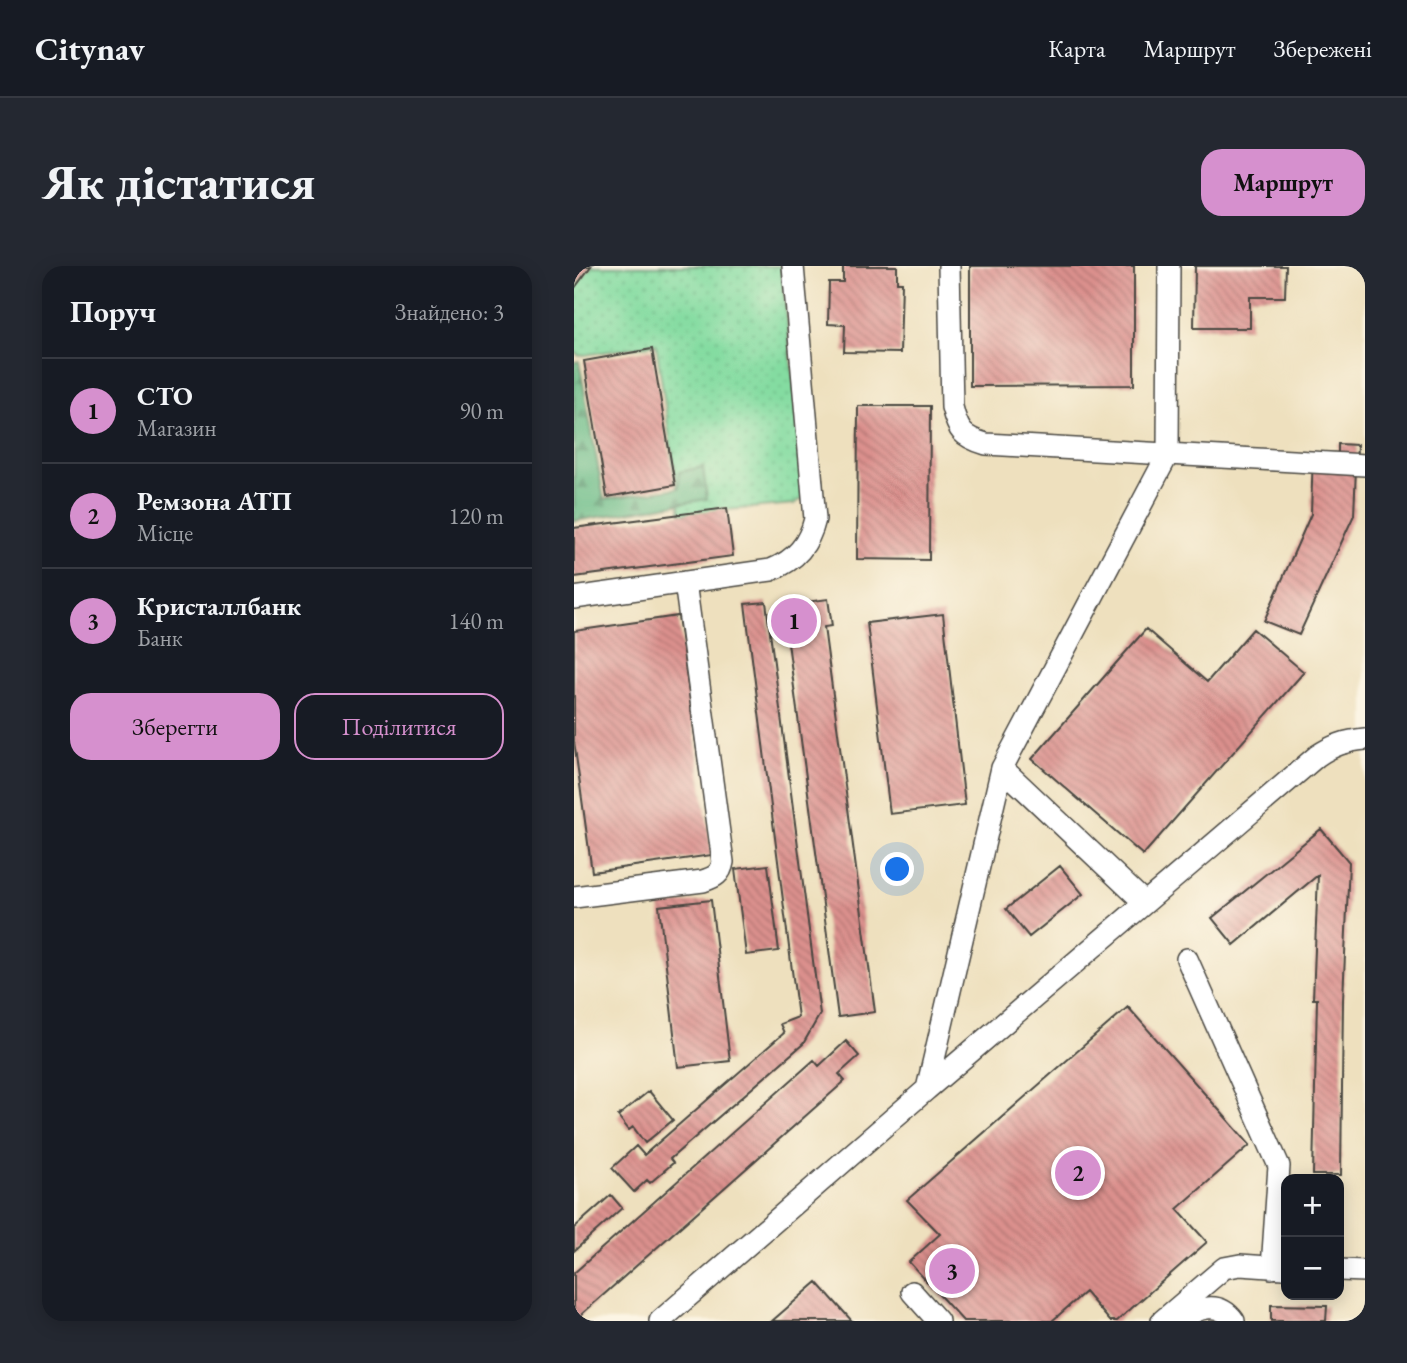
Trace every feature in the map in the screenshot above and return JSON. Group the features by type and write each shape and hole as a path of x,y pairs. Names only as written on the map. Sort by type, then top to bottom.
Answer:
{"lane":[{"path":"574,598 771,570 797,554 811,537 816,519 793,266"},
{"path":"949,266 951,407 956,425 968,439 986,444 1365,464"},
{"path":"928,1089 1002,768 1168,454 1169,266"},
{"path":"574,897 703,881 715,877 721,870 723,862 685,582"},
{"path":"660,1321 1317,756 1332,746 1349,740 1365,739"},
{"path":"1002,768 1145,903"},
{"path":"1162,1321 1224,1268 1232,1265 1279,1268 1279,1166 1187,959"},
{"path":"1344,1270 1365,1271"},
{"path":"912,1292 938,1321"},
{"path":"1181,1321 1192,1312 1219,1307 1228,1312 1234,1321"}],"green space":[{"path":"591,266 781,266 806,496 794,504 681,514 656,344 579,356 574,351 574,289"},
{"path":"579,361 604,499 679,488 679,472 703,467 707,499 574,521 574,362"}],"building":[{"path":"574,266 591,266 574,289"},
{"path":"843,266 897,266 897,282 902,282 900,353 844,352 845,325 828,324 829,282 843,282"},
{"path":"970,266 1134,266 1134,385 970,386"},
{"path":"1195,266 1286,266 1285,297 1250,297 1250,328 1194,328"},
{"path":"652,349 675,485 607,497 584,361"},
{"path":"858,406 930,406 929,560 857,559"},
{"path":"1338,444 1357,445 1354,515 1299,635 1264,621 1311,514 1313,452 1338,453"},
{"path":"727,508 733,556 574,577 574,528"},
{"path":"828,599 832,626 824,627 875,1012 838,1017 783,605"},
{"path":"766,602 820,1014 803,1044 670,1159 673,1163 650,1183 647,1180 634,1192 612,1168 636,1146 644,1155 784,1033 780,1024 798,1017 745,604"},
{"path":"943,614 965,805 890,814 867,623"},
{"path":"678,616 712,855 592,872 574,741 574,631"},
{"path":"1146,629 1207,682 1253,629 1304,672 1143,855 1032,759"},
{"path":"1321,829 1349,862 1343,1000 1341,1174 1313,1174 1317,999 1313,999 1318,875 1234,945 1212,918"},
{"path":"768,865 779,951 746,955 735,869"},
{"path":"1060,866 1083,894 1029,937 1006,909"},
{"path":"711,900 730,1061 678,1067 659,906"},
{"path":"1128,1007 1250,1145 1177,1209 1207,1242 1117,1321 1110,1321 1085,1292 1052,1321 963,1321 909,1262 940,1234 907,1200"},
{"path":"846,1041 859,1056 839,1074 845,1081 574,1321 574,1273 814,1060 819,1066"},
{"path":"649,1091 673,1120 645,1143 633,1127 629,1130 618,1116"},
{"path":"611,1195 622,1208 574,1251 574,1228"},
{"path":"817,1282 852,1321 772,1321"},
{"path":"1271,1305 1327,1306 1326,1321 1271,1321"}],"place":[{"name":"СТО","path":"794,621"},
{"name":"Ремзона АТП","path":"1078,1173"},
{"name":"Кристаллбанк","path":"952,1271"}]}
